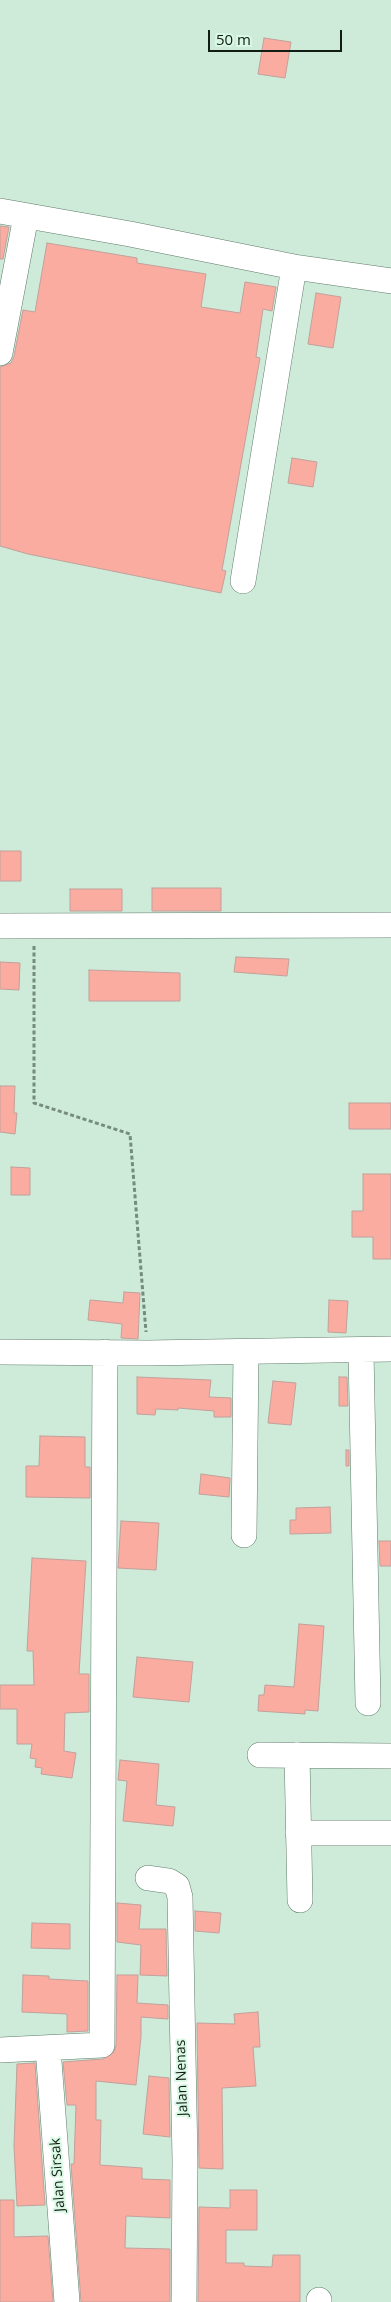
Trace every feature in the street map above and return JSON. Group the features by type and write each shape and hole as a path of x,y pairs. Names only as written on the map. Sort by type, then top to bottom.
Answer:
{"street":[{"path":"0,211 130,234 294,267 391,281"},
{"path":"0,352 26,216"},
{"path":"244,581 294,267"},
{"path":"0,926 391,925"},
{"path":"0,1352 148,1353 361,1351 391,1349"},
{"path":"361,1351 368,1703"},
{"path":"0,2050 102,2045 105,1352"},
{"path":"244,1535 246,1352"},
{"path":"260,1755 391,1756"},
{"path":"297,1755 300,1900"},
{"path":"298,1834 391,1833"},
{"name":"Jalan Nenas","path":"148,1878 169,1880 177,1886 180,1897 185,2161 184,2302"},
{"name":"Jalan Sirsak","path":"48,2048 67,2302"}],"path":[{"path":"34,926 34,1103 130,1134 148,1353"}],"building":[{"path":"264,38 291,42 285,78 258,74"},
{"path":"0,226 9,227 3,259 0,259"},
{"path":"47,243 137,258 137,263 206,274 201,307 240,313 245,282 276,287 272,311 263,309 256,357 260,358 222,570 226,571 221,593 28,554 0,546 0,367 11,363 14,356 23,310 35,312"},
{"path":"316,293 341,297 333,348 308,344"},
{"path":"292,458 317,462 313,487 288,483"},
{"path":"0,851 21,851 21,881 0,881"},
{"path":"152,888 221,888 221,911 152,911"},
{"path":"70,889 122,889 122,911 70,911"},
{"path":"236,957 289,959 287,976 234,972"},
{"path":"0,962 20,963 19,990 0,989"},
{"path":"89,970 180,973 180,1001 89,1001"},
{"path":"0,1086 15,1086 14,1113 17,1113 15,1134 0,1132"},
{"path":"349,1103 391,1103 391,1129 349,1129"},
{"path":"11,1167 30,1168 30,1195 11,1195"},
{"path":"363,1174 391,1174 391,1259 373,1259 373,1237 352,1237 352,1211 363,1211"},
{"path":"124,1292 140,1293 138,1339 121,1338 122,1324 88,1320 90,1300 123,1303"},
{"path":"329,1300 348,1301 346,1333 328,1332"},
{"path":"137,1377 211,1380 209,1397 231,1398 231,1417 214,1417 214,1411 178,1408 178,1410 156,1409 155,1415 137,1414"},
{"path":"339,1377 347,1377 348,1406 339,1406"},
{"path":"273,1381 296,1383 291,1425 268,1423"},
{"path":"40,1436 85,1437 85,1467 90,1467 90,1498 26,1497 26,1466 39,1466"},
{"path":"346,1450 349,1450 349,1466 346,1466"},
{"path":"201,1474 230,1478 229,1497 199,1494"},
{"path":"330,1507 331,1533 290,1534 290,1520 296,1520 296,1508"},
{"path":"121,1521 159,1523 156,1570 118,1568"},
{"path":"379,1541 391,1541 391,1566 380,1566"},
{"path":"32,1558 86,1561 79,1674 89,1674 89,1712 65,1713 64,1751 76,1753 72,1778 41,1774 42,1768 35,1767 36,1759 30,1758 32,1744 17,1744 17,1709 0,1709 0,1685 34,1685 33,1651 27,1651"},
{"path":"299,1624 324,1626 318,1711 305,1710 305,1714 258,1711 259,1695 264,1695 265,1685 294,1687"},
{"path":"137,1657 193,1662 189,1702 133,1697"},
{"path":"120,1760 159,1764 156,1805 175,1807 173,1826 123,1821 127,1781 118,1780"},
{"path":"117,1903 141,1905 139,1929 166,1929 167,1976 140,1975 141,1945 117,1942"},
{"path":"195,1911 221,1913 219,1933 195,1931"},
{"path":"32,1923 70,1924 70,1949 31,1948"},
{"path":"23,1975 49,1976 49,1979 88,1981 88,2031 67,2032 67,2014 22,2012"},
{"path":"117,1975 138,1975 137,2003 168,2005 168,2019 141,2017 136,2085 96,2081 96,2120 101,2120 100,2165 142,2168 142,2179 170,2180 170,2218 126,2216 125,2248 170,2249 170,2302 81,2302 71,2164 74,2164 76,2105 67,2105 63,2062 103,2059 114,2052 116,2045"},
{"path":"258,2012 260,2047 253,2047 256,2086 222,2088 223,2169 199,2168 197,2023 235,2024 234,2014"},
{"path":"35,2063 45,2205 17,2206 14,2146 17,2064"},
{"path":"149,2076 169,2078 170,2137 143,2134"},
{"path":"230,2190 257,2190 257,2230 226,2230 226,2263 244,2263 244,2266 272,2267 273,2255 300,2255 300,2302 198,2302 199,2207 230,2208"},
{"path":"0,2200 14,2200 14,2237 48,2236 53,2302 0,2302"}]}
